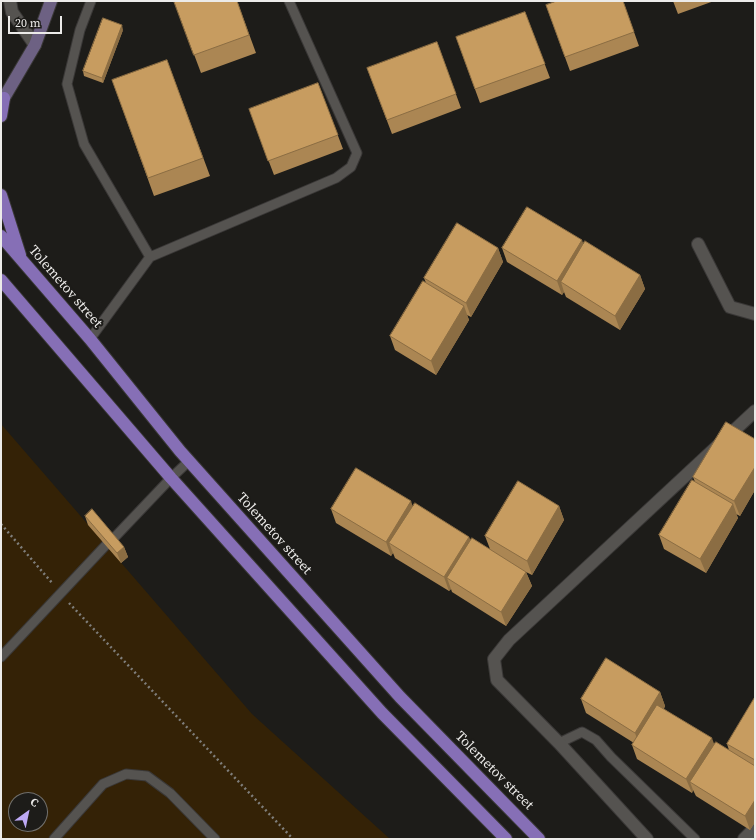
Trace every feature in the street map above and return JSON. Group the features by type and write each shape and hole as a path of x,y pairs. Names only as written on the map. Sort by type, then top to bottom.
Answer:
{"main road":[{"path":"1,116 2,100"},
{"path":"1,195 21,260"},
{"name":"Tolemetov street","path":"1,236 90,339 180,451 400,697 540,839"},
{"path":"1,280 171,478 382,713 506,839"}],"street":[{"path":"10,1 12,12 35,45"},
{"path":"2,100 35,45 51,1"},
{"path":"698,244 730,307 755,314"},
{"path":"647,839 559,743 497,680 494,658 509,640 755,411"},
{"path":"744,839 755,828"}],"lane":[{"path":"91,1 80,30 67,84 84,144 150,257"},
{"path":"90,339 150,257 336,178 351,168 357,153 289,1"},
{"path":"1,657 109,542 189,461"},
{"path":"559,743 582,732 596,740 611,757 695,839"},
{"path":"54,839 103,784 126,774 147,776 170,793 215,839"}],"path":[{"path":"1,524 61,594 293,839"}],"shaded area":[{"path":"1,424 252,714 390,839 1,839"}],"building":[{"path":"174,1 237,1 249,35 194,55"},
{"path":"557,1 623,1 634,32 565,57 546,5"},
{"path":"525,12 545,64 475,89 456,37"},
{"path":"103,18 122,25 102,78 83,71"},
{"path":"437,42 456,94 387,120 367,68"},
{"path":"167,60 203,158 148,178 112,80"},
{"path":"318,83 338,135 268,161 249,109"},
{"path":"527,207 582,240 557,281 502,248"},
{"path":"457,223 498,248 466,303 424,278"},
{"path":"585,241 640,275 615,316 561,282"},
{"path":"423,281 464,306 431,361 390,336"},
{"path":"726,422 755,439 755,467 734,501 693,477"},
{"path":"356,468 411,501 386,542 331,509"},
{"path":"692,480 733,504 700,559 659,535"},
{"path":"518,481 559,506 527,561 485,536"},
{"path":"415,503 469,537 444,577 389,543"},
{"path":"92,509 124,547 117,553 85,516"},
{"path":"472,538 526,572 501,612 447,578"},
{"path":"606,658 660,692 635,733 581,699"},
{"path":"755,697 755,760 727,744"},
{"path":"657,705 712,738 686,779 632,745"},
{"path":"716,742 755,766 755,800 745,816 690,782"}]}
